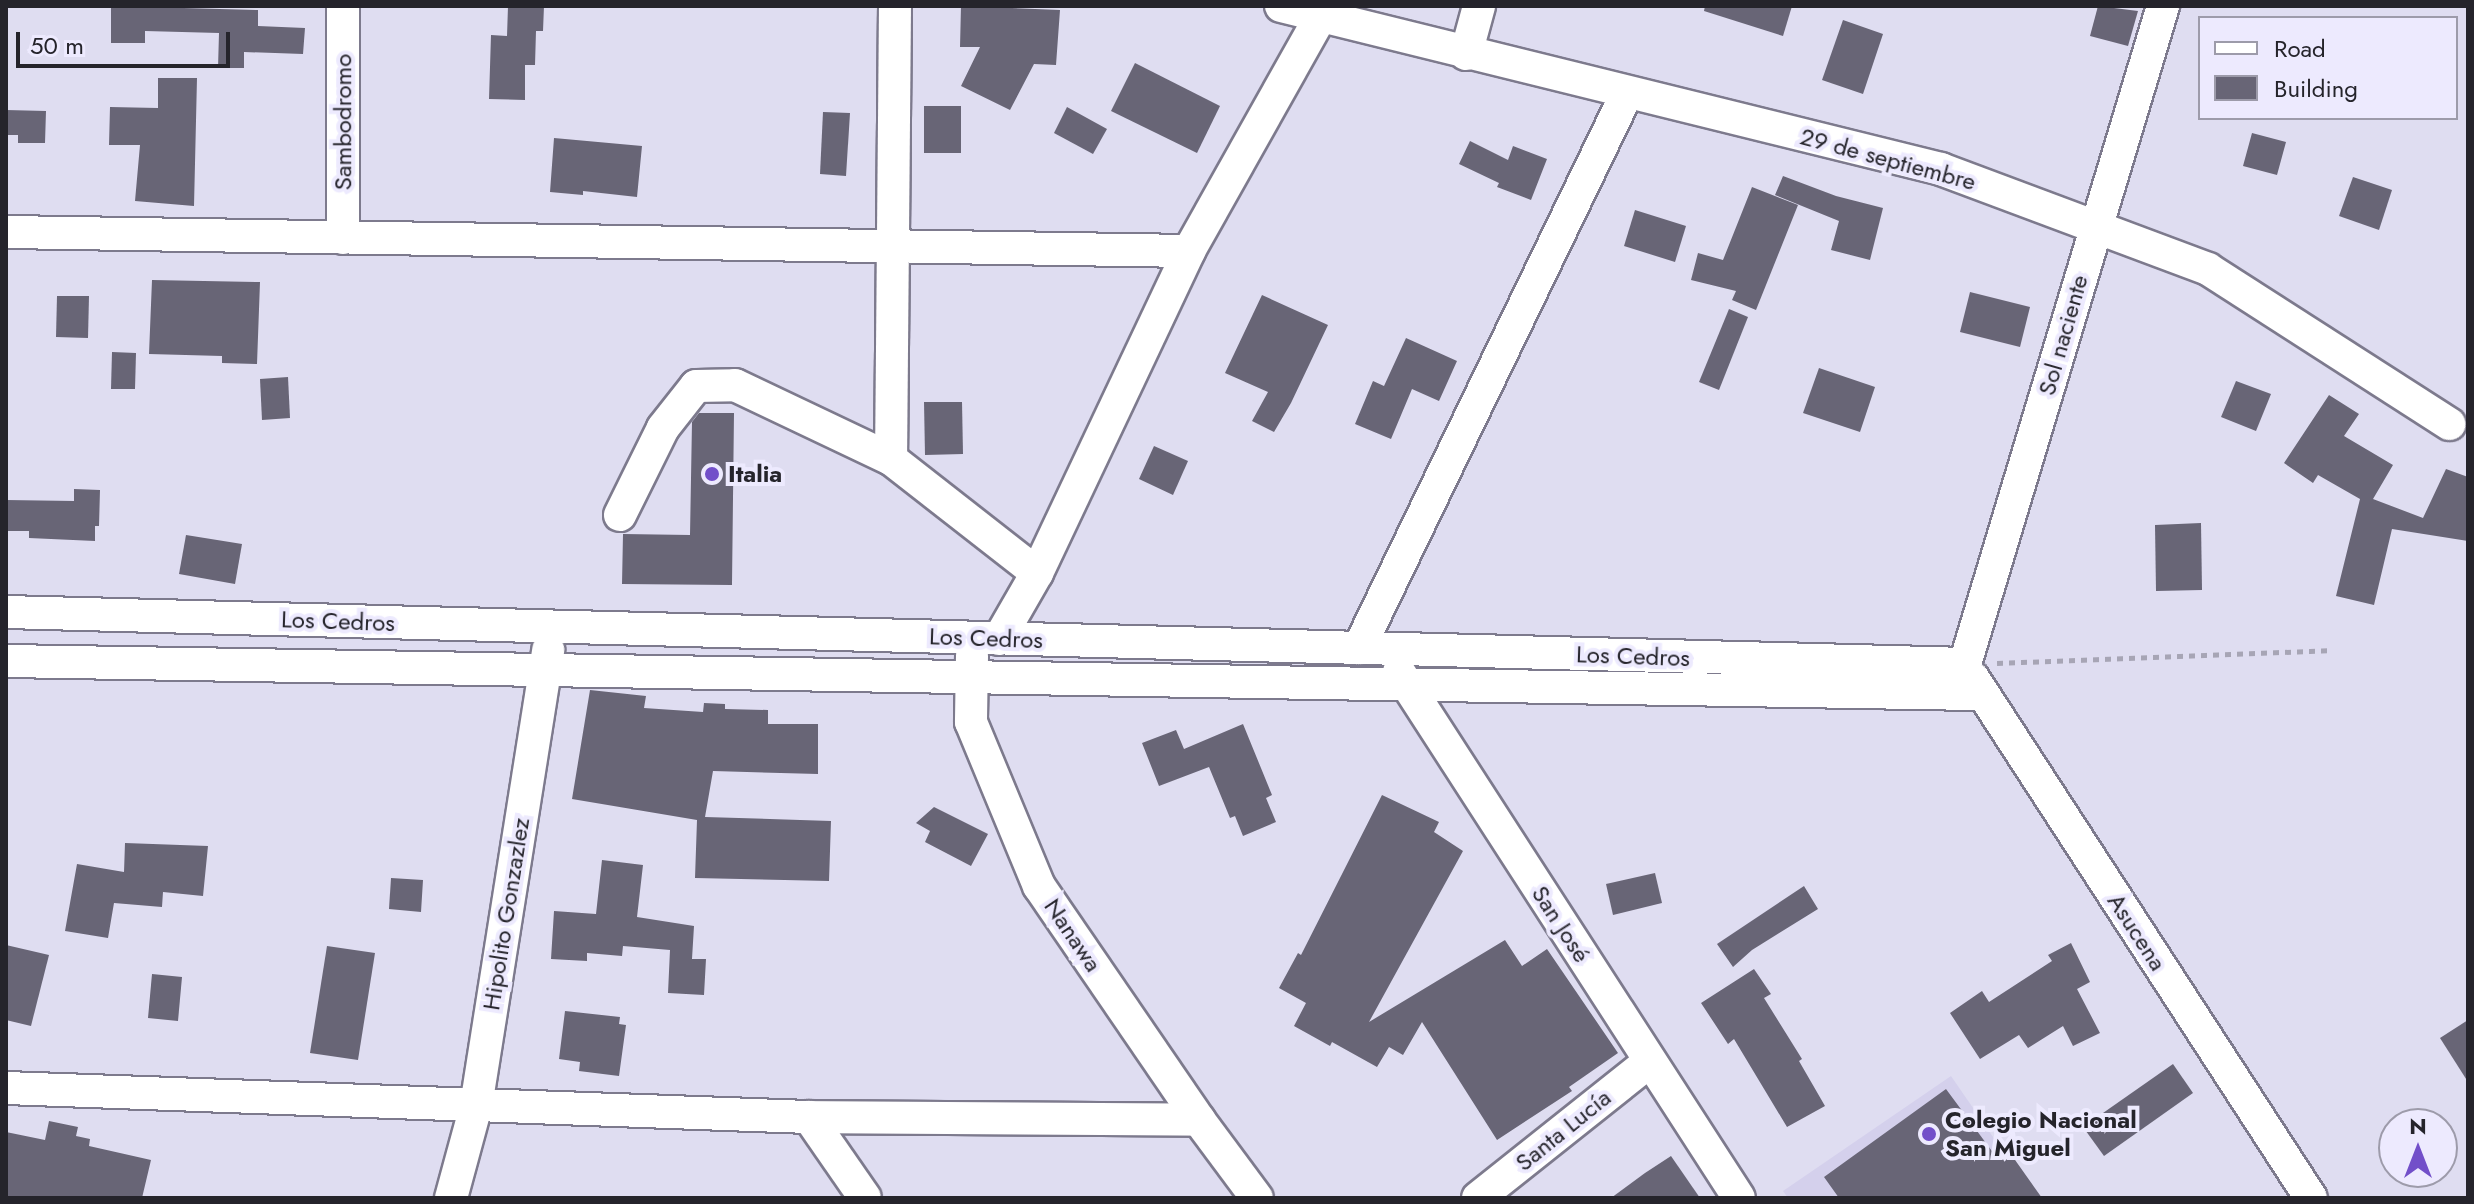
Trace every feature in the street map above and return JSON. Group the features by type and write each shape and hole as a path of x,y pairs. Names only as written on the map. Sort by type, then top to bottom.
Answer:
{"street":[{"name":"Sambodromo","path":"343,6 343,238"},
{"path":"891,459 895,6"},
{"name":"29 de septiembre","path":"1281,6 1941,169 2208,269 2449,424"},
{"path":"1466,54 1479,6"},
{"name":"Sol naciente","path":"1965,664 2163,6"},
{"path":"985,638 1037,573 1189,251 1320,18"},
{"path":"1371,649 1627,93"},
{"path":"6,232 1189,251"},
{"path":"620,515 663,428 696,386 735,385 891,459 1037,573"},
{"name":"Los Cedros","path":"6,612 1965,664"},
{"name":"Hipolito Gonzazlez","path":"451,1198 476,1106 551,627"},
{"name":"Nanawa","path":"985,638 972,677 971,722 1039,886 1199,1120 1257,1198"},
{"name":"San José","path":"1371,649 1407,685 1739,1198"},
{"path":"6,661 1982,694"},
{"name":"Asucena","path":"1965,664 2311,1198"},
{"name":"Santa Lucía","path":"1478,1198 1649,1062"},
{"path":"6,1088 809,1117 1199,1120"},
{"path":"809,1117 865,1198"}],"path":[{"path":"1965,664 2328,650"}],"shaded area":[{"name":"Colegio Nacional San Miguel","path":"1951,1076 2035,1198 1788,1198 1783,1191"}],"building":[{"path":"111,6 258,10 258,26 305,28 303,54 244,52 244,68 218,68 219,33 145,31 145,43 111,43"},
{"path":"508,6 544,6 543,31 536,31 535,65 525,65 525,100 489,99 491,35 507,36"},
{"path":"961,6 1060,10 1056,65 1034,64 1010,110 961,86 980,47 960,47"},
{"path":"1705,6 1792,6 1783,36 1704,11"},
{"path":"2098,6 2138,11 2128,46 2090,36"},
{"path":"1843,20 1883,34 1863,94 1822,80"},
{"path":"1135,63 1220,106 1197,153 1111,111"},
{"path":"158,78 197,78 194,206 135,201 140,145 109,145 110,107 158,108"},
{"path":"924,106 961,106 961,153 924,153"},
{"path":"1067,107 1107,129 1093,154 1054,133"},
{"path":"6,110 46,111 45,143 18,143 18,135 6,135"},
{"path":"823,112 850,113 846,176 820,174"},
{"path":"2252,133 2286,142 2277,175 2243,166"},
{"path":"554,138 642,146 637,197 583,191 583,195 550,192"},
{"path":"1470,141 1508,160 1513,146 1547,159 1531,200 1497,187 1499,183 1459,164"},
{"path":"1783,176 1836,196 1883,208 1870,260 1831,250 1839,221 1775,195"},
{"path":"2353,177 2392,190 2379,230 2339,216"},
{"path":"1752,187 1798,205 1756,310 1732,300 1736,291 1691,280 1698,253 1723,260"},
{"path":"1635,210 1686,226 1675,262 1624,246"},
{"path":"152,280 260,282 257,364 222,363 222,356 149,354"},
{"path":"1970,292 2030,307 2020,347 1960,332"},
{"path":"1262,295 1328,325 1274,432 1252,421 1268,392 1225,373"},
{"path":"57,296 89,296 88,338 56,337"},
{"path":"1729,309 1748,317 1719,390 1699,382"},
{"path":"1406,338 1457,361 1439,401 1412,389 1391,439 1355,424 1373,381 1384,386"},
{"path":"112,352 136,353 135,389 111,389"},
{"path":"1819,368 1875,387 1860,432 1803,413"},
{"path":"288,377 290,418 262,420 260,379"},
{"path":"2236,381 2271,394 2256,431 2221,417"},
{"path":"2329,395 2359,414 2344,436 2393,465 2373,499 2423,518 2446,469 2468,477 2468,541 2392,529 2374,605 2336,596 2360,499 2318,475 2313,483 2284,463"},
{"path":"924,402 962,402 963,454 925,455"},
{"name":"Italia","path":"699,413 734,413 732,585 622,584 623,534 690,535 692,422"},
{"path":"1154,446 1188,461 1173,495 1139,479"},
{"path":"74,489 100,490 99,526 95,526 95,541 29,538 29,531 6,531 6,500 74,501"},
{"path":"2201,523 2202,590 2156,591 2155,525"},
{"path":"186,535 242,544 235,584 179,574"},
{"path":"590,690 646,696 644,708 703,712 704,703 725,704 725,709 768,710 768,724 818,724 818,774 713,771 705,817 831,821 829,881 695,878 697,820 572,799"},
{"path":"1243,724 1272,795 1266,798 1276,822 1243,836 1235,816 1230,818 1209,767 1159,786 1142,743 1176,730 1184,749"},
{"path":"1382,795 1439,822 1434,832 1463,851 1369,1022 1505,940 1522,966 1547,949 1618,1053 1569,1087 1572,1091 1497,1140 1422,1022 1403,1055 1389,1047 1377,1067 1332,1042 1330,1046 1294,1026 1306,1003 1279,988 1298,953 1301,955"},
{"path":"934,807 988,834 971,866 925,842 930,831 916,823"},
{"path":"125,843 208,846 203,896 163,892 162,907 114,903 108,938 65,931 77,864 124,872"},
{"path":"602,860 643,865 637,917 694,926 692,959 706,959 704,995 668,993 670,950 623,946 622,956 587,953 587,961 551,959 554,911 596,914"},
{"path":"1655,873 1662,903 1613,915 1606,884"},
{"path":"391,878 423,880 421,912 389,909"},
{"path":"1804,886 1818,909 1752,950 1733,967 1717,944"},
{"path":"2071,943 2090,982 2077,989 2100,1033 2073,1046 2063,1026 2028,1048 2019,1035 1980,1059 1950,1013 1982,991 1989,1002 2052,961 2048,955"},
{"path":"6,945 49,955 31,1026 6,1020"},
{"path":"327,946 375,953 358,1060 310,1053"},
{"path":"1754,969 1771,994 1764,998 1802,1059 1799,1061 1825,1106 1787,1127 1734,1039 1728,1044 1701,1003"},
{"path":"152,974 182,977 178,1021 148,1018"},
{"path":"565,1011 620,1017 619,1024 626,1025 619,1076 579,1071 580,1062 559,1059"},
{"path":"2468,1020 2468,1082 2440,1038"},
{"path":"2173,1064 2193,1093 2104,1156 2083,1127"},
{"name":"Colegio Nacional San Miguel","path":"1946,1089 1997,1158 2008,1150 2042,1198 1839,1198 1824,1177"},
{"path":"49,1121 78,1127 76,1136 90,1139 89,1146 151,1160 142,1198 6,1198 6,1132 45,1140"},
{"path":"1671,1156 1700,1198 1611,1198 1645,1173"}],"place":[{"name":"Italia","path":"712,474"},
{"name":"Colegio Nacional San Miguel","path":"1929,1134"}]}
